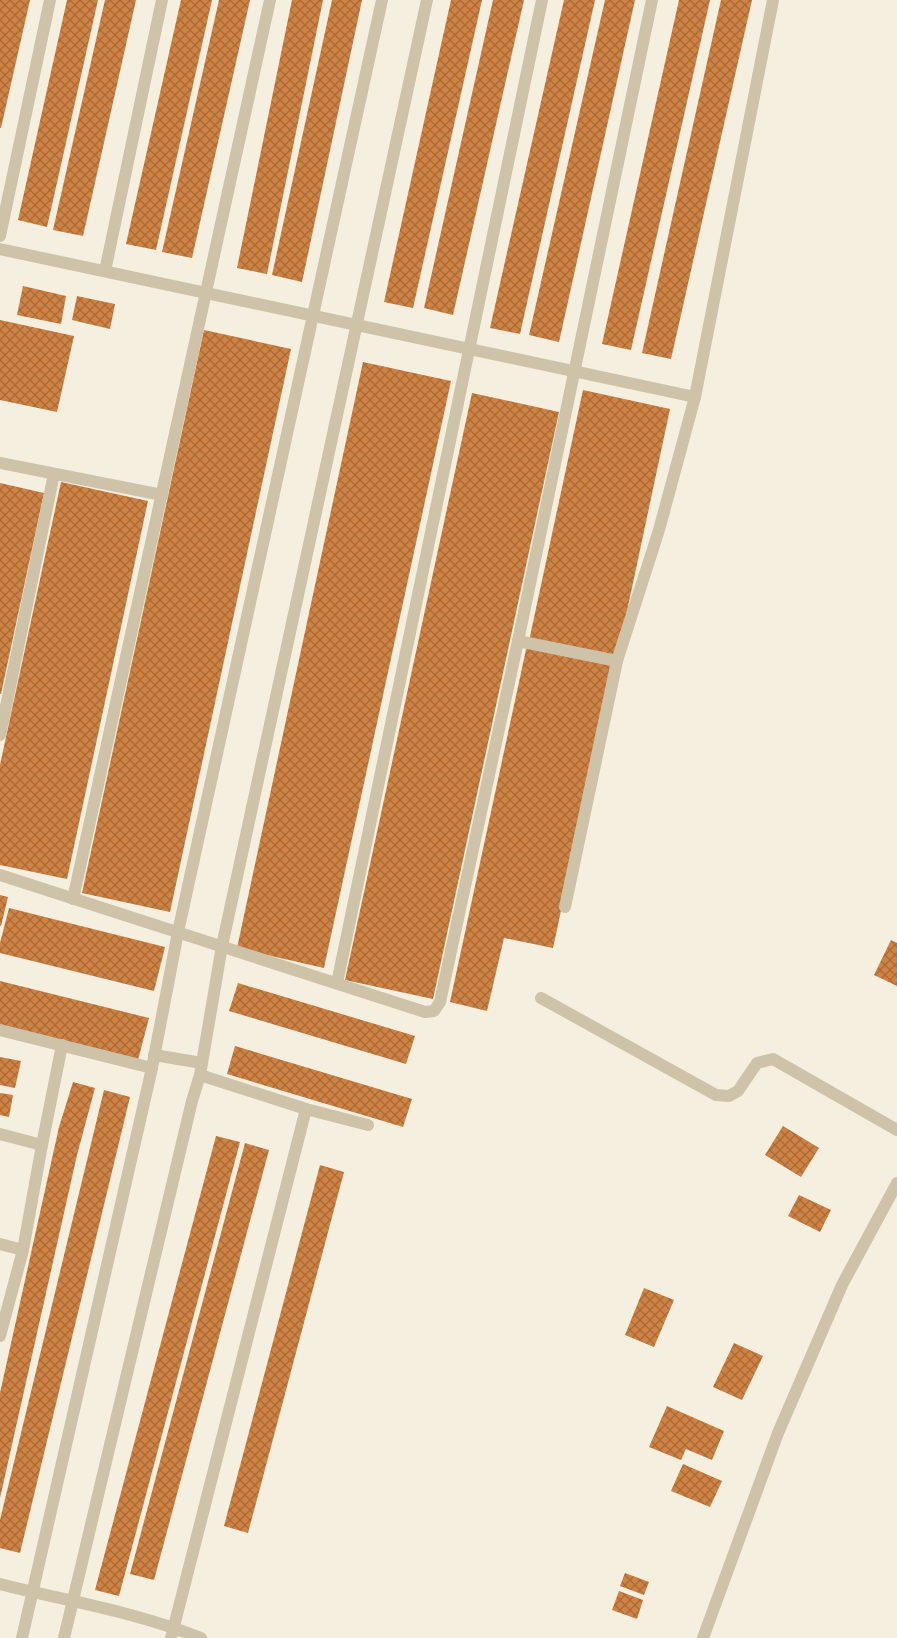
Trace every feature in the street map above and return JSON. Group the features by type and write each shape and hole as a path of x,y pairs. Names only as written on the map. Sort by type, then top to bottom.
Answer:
{"street":[{"path":"0,236 50,0"},
{"path":"105,271 162,0"},
{"path":"73,899 270,0"},
{"path":"22,1638 37,1593 156,1060 313,315 382,0"},
{"path":"64,1638 70,1599 190,1111 218,945 357,325 427,0"},
{"path":"336,983 542,0"},
{"path":"0,875 425,1012 434,1011 440,1002 518,641 576,371 652,0"},
{"path":"566,907 617,662 659,530 695,397 773,0"},
{"path":"0,249 695,397"},
{"path":"0,463 162,495"},
{"path":"0,735 54,474"},
{"path":"518,641 617,662"},
{"path":"541,998 716,1095 729,1096 738,1092 757,1063 773,1059 897,1130"},
{"path":"0,1030 62,1046 198,1067 306,1109 368,1125"},
{"path":"0,1336 23,1250 62,1046"},
{"path":"173,1633 306,1109"},
{"path":"0,1134 42,1145"},
{"path":"703,1638 778,1433 842,1285 897,1183"},
{"path":"0,1244 23,1250"},
{"path":"0,1584 70,1599 173,1633 200,1638"}],"building":[{"path":"0,0 30,0 1,128 0,128"},
{"path":"67,0 98,0 47,227 18,220"},
{"path":"105,0 136,0 83,236 53,230"},
{"path":"181,0 212,0 156,250 126,244"},
{"path":"219,0 250,0 192,258 162,252"},
{"path":"292,0 323,0 267,274 237,268"},
{"path":"332,0 362,0 302,282 272,275"},
{"path":"451,0 482,0 413,308 384,302"},
{"path":"493,0 524,0 453,315 424,308"},
{"path":"564,0 595,0 520,334 490,328"},
{"path":"605,0 635,0 559,342 529,335"},
{"path":"679,0 710,0 631,350 602,344"},
{"path":"721,0 752,0 671,359 642,353"},
{"path":"23,286 66,296 61,324 17,315"},
{"path":"77,296 115,304 110,329 72,320"},
{"path":"0,320 74,336 57,412 0,400"},
{"path":"204,330 291,349 170,912 82,893"},
{"path":"363,362 451,381 324,968 237,948"},
{"path":"583,390 670,409 617,658 529,641"},
{"path":"472,393 559,412 433,999 345,980"},
{"path":"61,482 148,501 67,879 0,865 0,765"},
{"path":"0,483 44,493 1,694 0,694"},
{"path":"527,645 614,664 553,948 504,938 487,1011 450,1002"},
{"path":"0,895 8,897 1,926 0,926"},
{"path":"9,908 165,947 154,991 0,953 0,943"},
{"path":"891,940 897,943 897,986 874,975"},
{"path":"0,981 149,1018 138,1060 0,1025"},
{"path":"238,983 415,1036 406,1064 229,1011"},
{"path":"235,1046 412,1099 403,1127 227,1074"},
{"path":"0,1057 21,1061 15,1088 0,1085"},
{"path":"73,1082 95,1088 77,1155 0,1498 0,1393 59,1127"},
{"path":"104,1090 130,1097 20,1553 0,1548 0,1520"},
{"path":"0,1093 13,1095 9,1117 0,1115"},
{"path":"783,1126 819,1148 801,1177 765,1155"},
{"path":"216,1136 240,1142 119,1596 95,1590"},
{"path":"245,1143 269,1150 154,1580 130,1574"},
{"path":"320,1165 344,1172 248,1533 224,1526"},
{"path":"799,1195 831,1210 820,1232 788,1216"},
{"path":"644,1288 674,1300 654,1347 625,1335"},
{"path":"734,1343 763,1356 742,1400 713,1387"},
{"path":"667,1406 724,1431 712,1460 686,1449 681,1460 649,1447"},
{"path":"683,1464 722,1481 710,1507 671,1491"},
{"path":"625,1573 649,1582 644,1595 620,1586"},
{"path":"619,1591 643,1600 637,1619 612,1610"}]}
